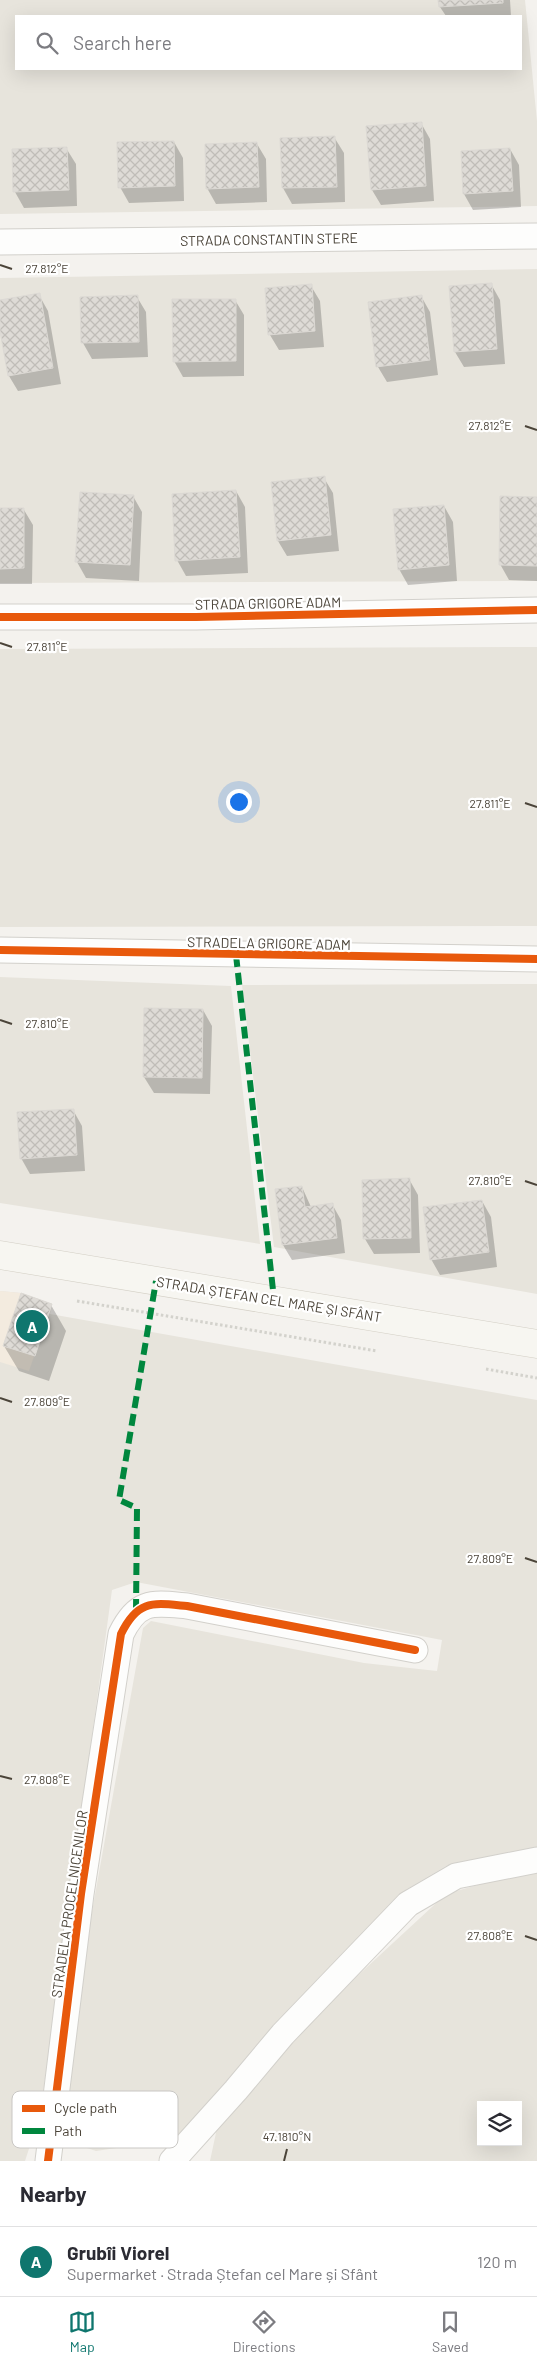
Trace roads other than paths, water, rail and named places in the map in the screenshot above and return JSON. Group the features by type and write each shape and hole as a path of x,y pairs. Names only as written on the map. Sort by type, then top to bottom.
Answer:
{"main road":[{"name":"STRADA ȘTEFAN CEL MARE ȘI SFÂNT","path":"0,1255 537,1344"}],"street":[{"name":"STRADA CONSTANTIN STERE","path":"0,242 537,236"},
{"name":"STRADA GRIGORE ADAM","path":"0,617 206,617 537,610"},
{"name":"STRADELA GRIGORE ADAM","path":"0,950 537,960"},
{"name":"STRADELA PROCELNICENILOR","path":"57,2091 81,1894 122,1634 128,1620 142,1606 157,1603 187,1606 416,1650"},
{"path":"172,2161 283,2034 408,1904 456,1876 537,1860"},
{"name":"STRADELA PROCELNICENILOR","path":"48,2161 50,2148"}],"place":[{"name":"Grubîi Viorel","path":"32,1326"}]}
